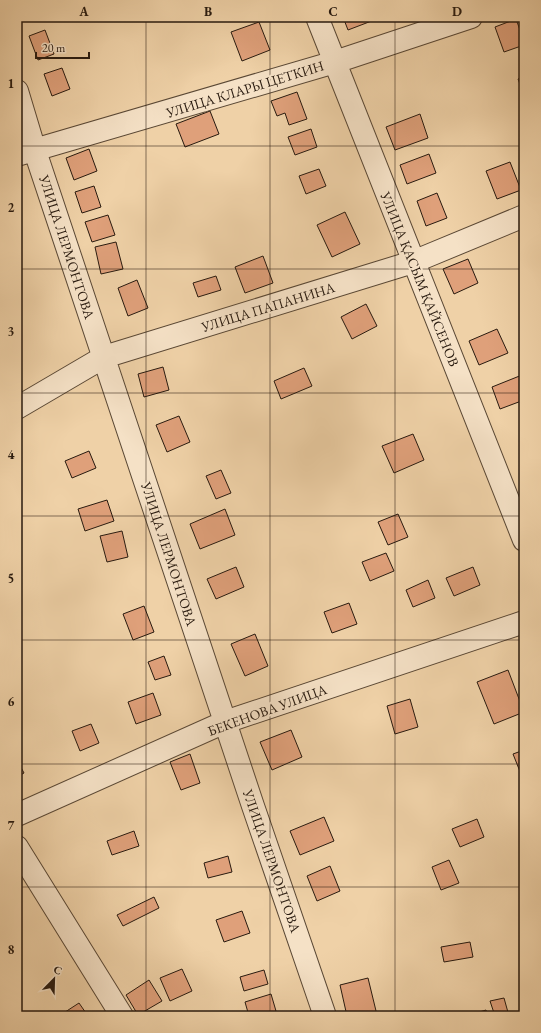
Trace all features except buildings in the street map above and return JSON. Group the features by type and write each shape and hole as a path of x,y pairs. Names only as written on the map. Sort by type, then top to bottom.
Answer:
{"street":[{"name":"УЛИЦА ҚАСЫМ ҚАЙСЕНОВ","path":"317,17 524,540"},
{"name":"УЛИЦА КЛАРЫ ЦЕТКИН","path":"26,153 335,62 471,17"},
{"name":"УЛИЦА ЛЕРМОНТОВА","path":"17,91 26,153 104,358 325,1016"},
{"name":"УЛИЦА ПАПАНИНА","path":"17,408 104,358 413,262 524,216"},
{"name":"БЕКЕНОВА УЛИЦА","path":"17,815 225,722 524,622"},
{"path":"17,847 122,1016"}]}
